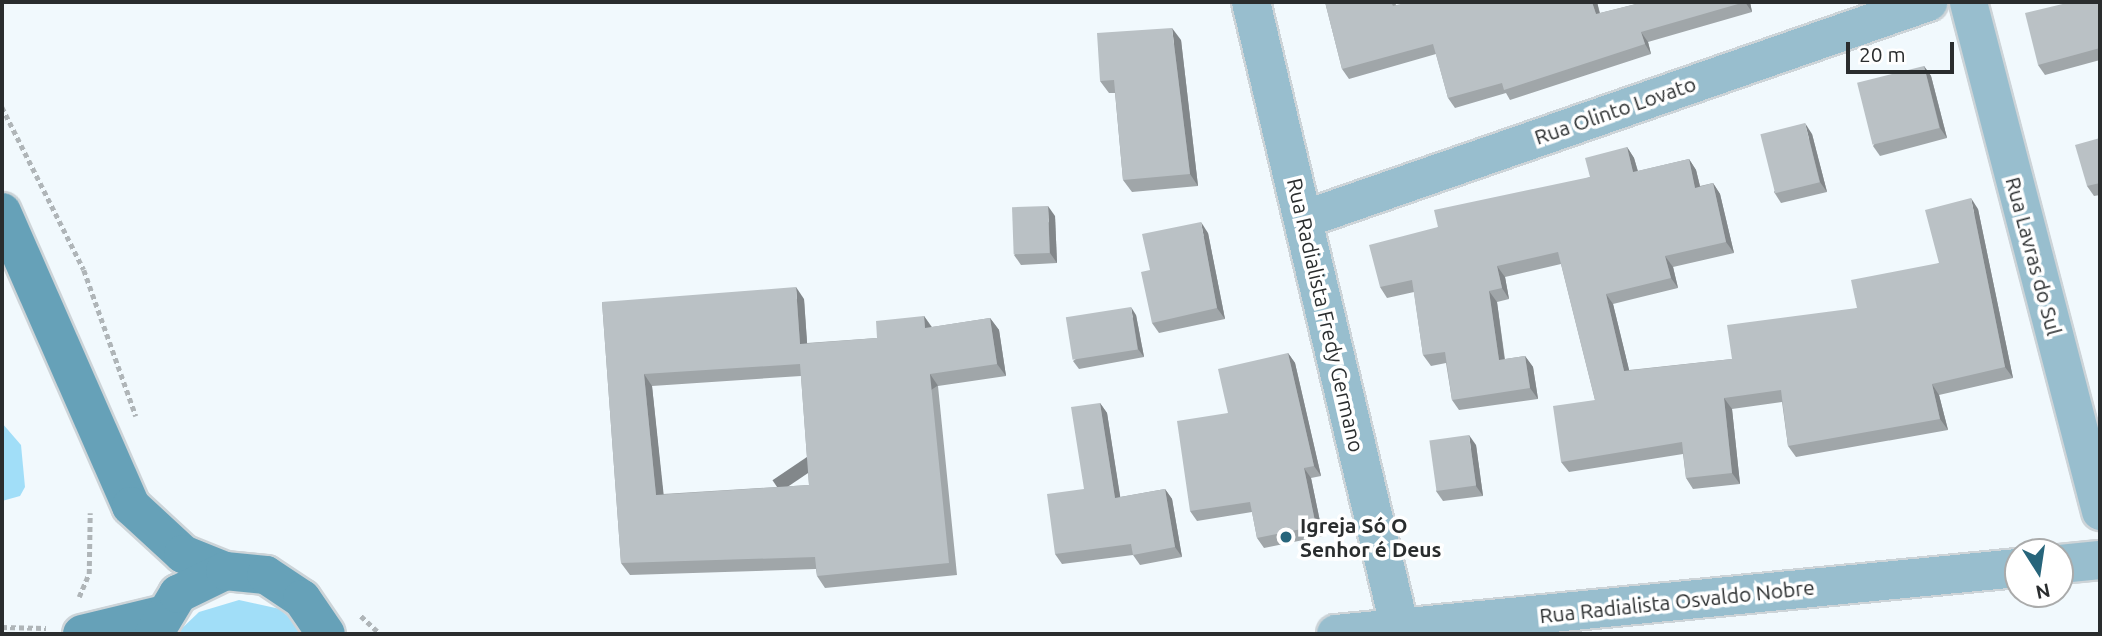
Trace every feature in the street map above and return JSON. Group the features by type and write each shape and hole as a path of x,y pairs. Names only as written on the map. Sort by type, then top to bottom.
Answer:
{"main road":[{"path":"2,212 131,506 183,554 225,571 266,575 302,599 326,634"},
{"path":"69,623 157,625 200,578 225,571"}],"street":[{"name":"Rua Radialista Fredy Germano","path":"1251,2 1400,629"},
{"name":"Rua Olinto Lovato","path":"1303,219 1928,2"},
{"name":"Rua Lavras do Sul","path":"1968,2 2100,511"},
{"path":"2074,563 2100,560"},
{"name":"Rua Radialista Osvaldo Nobre","path":"1336,634 2004,569"}],"path":[{"path":"2,107 84,270 138,421"},
{"path":"2,627 69,623 89,574 88,498"},
{"path":"352,607 380,634"}],"shaded area":[{"path":"2,423 21,445 25,487 20,496 2,501"},
{"path":"239,600 280,609 307,634 176,634 199,612"}],"building":[{"path":"1325,2 1391,2 1393,6 1408,2 1592,2 1596,14 1644,2 1745,2 1641,32 1645,44 1504,90 1502,83 1448,98 1433,44 1342,69"},
{"path":"2071,2 2100,2 2100,48 2038,65 2025,13"},
{"path":"1172,28 1190,174 1123,180 1114,80 1100,81 1097,33"},
{"path":"1924,66 1939,128 1873,145 1857,83"},
{"path":"1805,123 1820,182 1775,193 1760,134"},
{"path":"2100,138 2100,183 2087,186 2075,145"},
{"path":"1627,147 1633,172 1689,159 1695,188 1713,183 1726,242 1665,256 1671,278 1606,294 1624,371 1732,359 1727,325 1857,308 1851,280 1939,263 1925,210 1971,198 2005,367 1932,384 1940,419 1788,446 1781,390 1724,398 1732,473 1686,478 1682,442 1561,462 1553,406 1595,400 1558,252 1497,266 1502,288 1489,291 1499,360 1525,356 1530,388 1452,400 1445,352 1423,355 1412,280 1380,287 1369,245 1438,227 1434,210 1590,177 1585,158"},
{"path":"1048,206 1050,253 1014,254 1012,207"},
{"path":"1201,222 1217,308 1152,323 1141,272 1150,270 1142,234"},
{"path":"796,287 800,344 877,338 876,321 924,316 925,328 990,318 997,364 930,374 949,563 817,576 815,557 621,563 602,302","holes":["800,364 809,485 656,495 644,374"]},
{"path":"1131,307 1138,349 1073,360 1066,317"},
{"path":"1288,353 1314,466 1304,468 1316,526 1257,538 1250,502 1190,511 1177,421 1228,413 1218,369"},
{"path":"1100,403 1115,498 1165,489 1175,547 1133,555 1131,544 1055,554 1047,494 1084,489 1071,407"},
{"path":"1469,435 1476,486 1436,491 1429,441"}],"place":[{"name":"Igreja Só O Senhor é Deus","path":"1286,537"}]}
